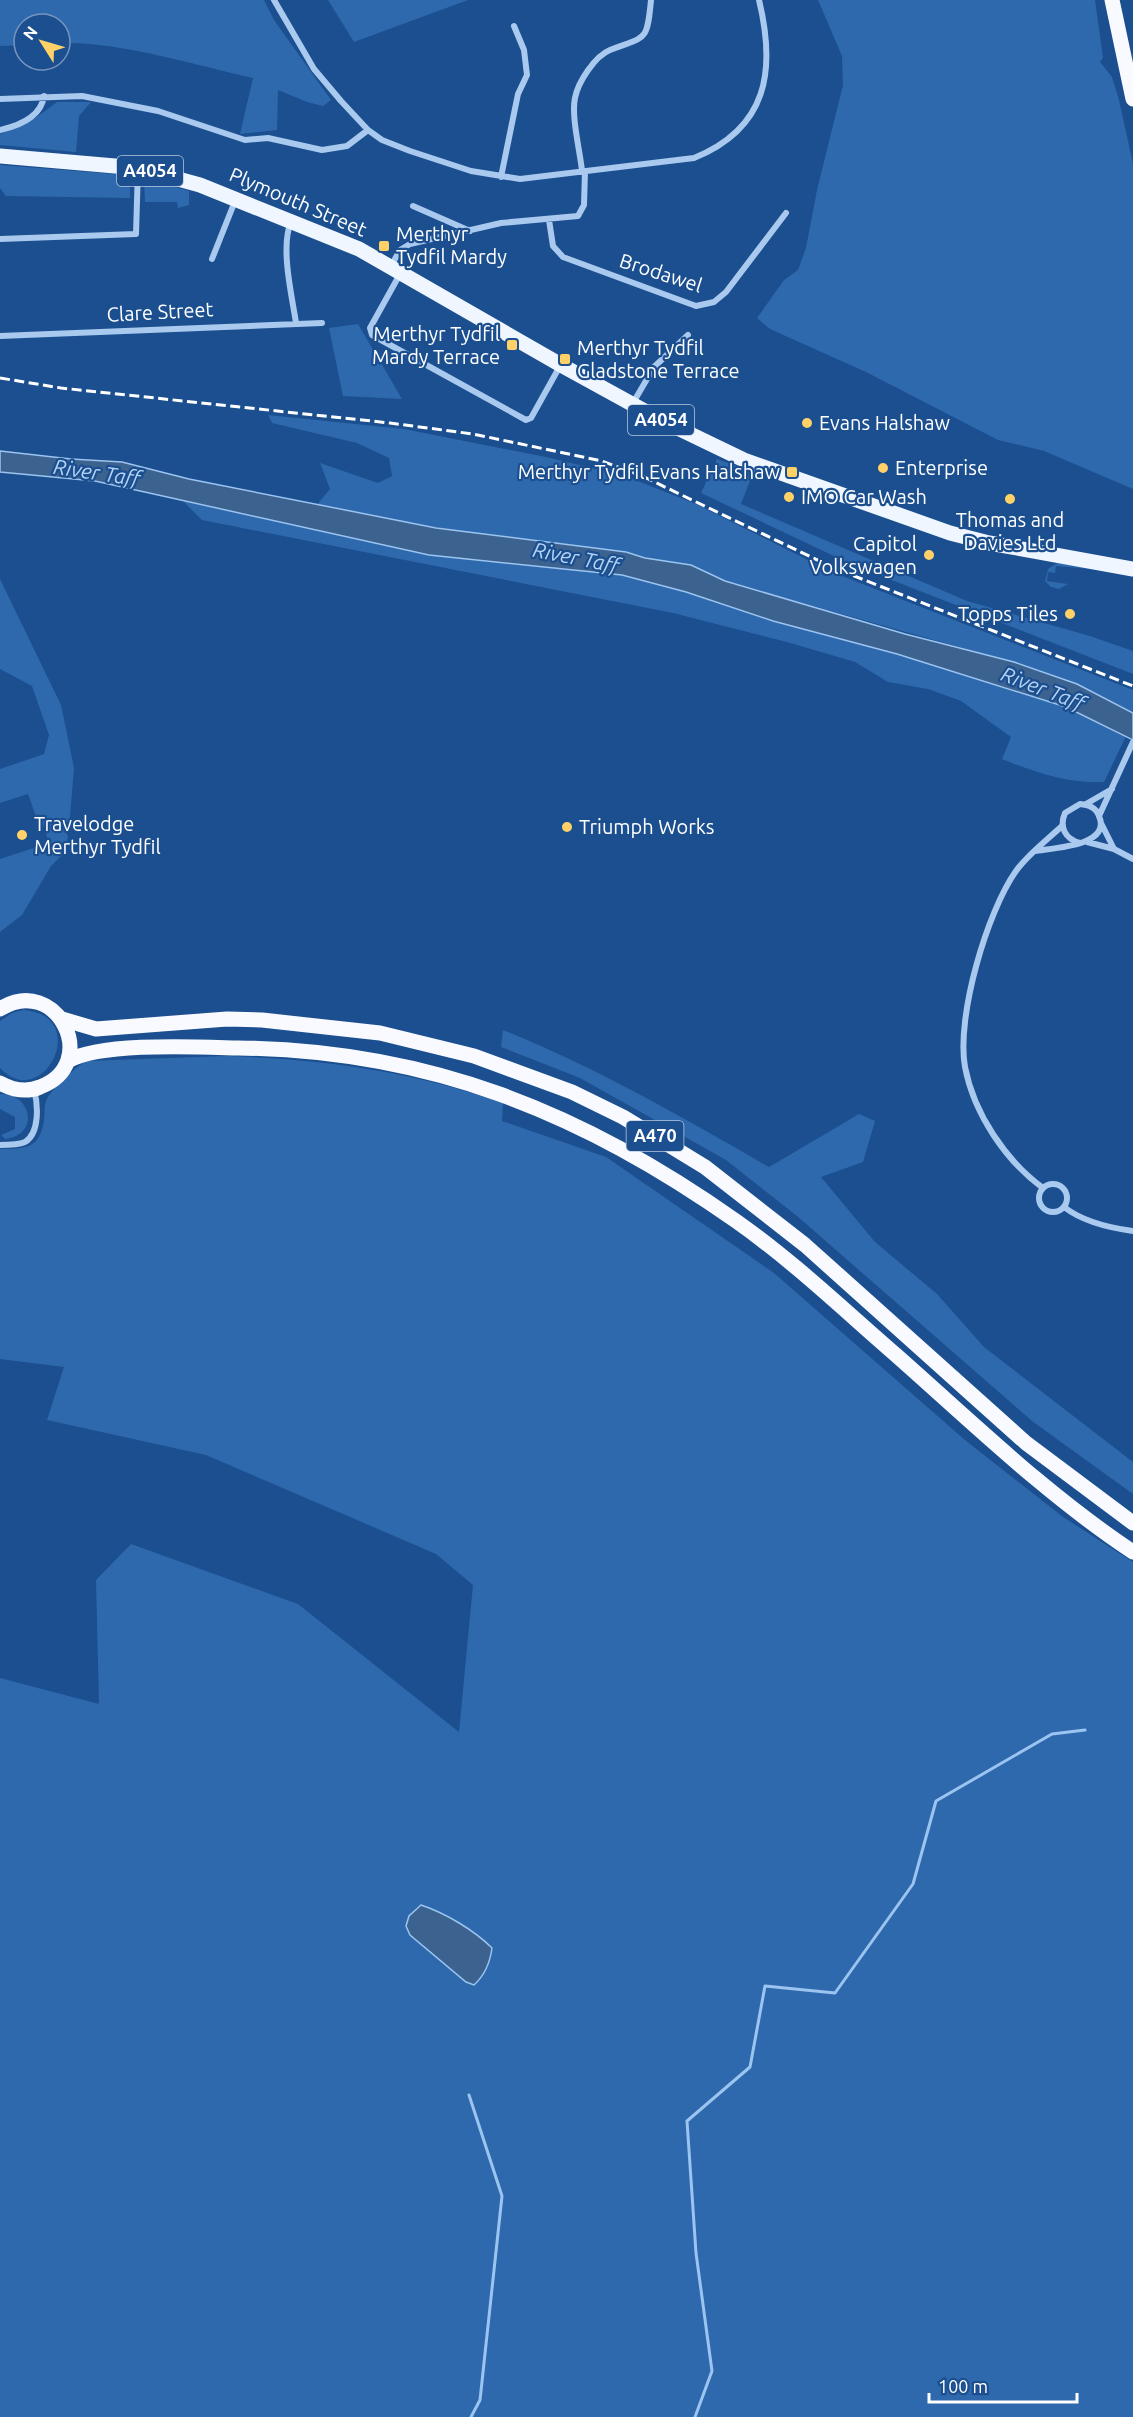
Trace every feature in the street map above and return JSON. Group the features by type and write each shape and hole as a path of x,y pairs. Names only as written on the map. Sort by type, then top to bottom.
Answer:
{"highway":[{"path":"1112,0 1133,99"},
{"path":"0,1083 24,1091 34,1090 55,1079 68,1061 70,1046 68,1032 62,1019 52,1010 40,1003 24,1000 3,1005"},
{"name":"A470","path":"62,1019 96,1029 227,1019 283,1022 380,1033 474,1056 572,1092 623,1117 714,1173 812,1252 1026,1443 1133,1523"},
{"name":"A470","path":"68,1061 92,1051 183,1047 264,1048 344,1054 403,1066 486,1088 532,1105 589,1131 644,1161 737,1222 781,1255 1016,1464 1075,1512 1133,1552"}],"main road":[{"name":"Plymouth Street","path":"0,156 138,168 200,184 359,249 561,365 744,460 950,533 1133,569"}],"street":[{"path":"274,0 314,69 368,130 382,140 471,171 520,179 694,158 716,149 744,124 758,105 766,80 767,53 759,0"},
{"path":"561,365 531,418 526,420 372,335 370,328 404,246 501,223 574,218 581,213 584,205 583,171 575,95 583,79 604,53 639,40 649,24 651,0"},
{"path":"501,177 518,93 527,75 524,50 514,26"},
{"path":"0,130 35,114 42,106 44,96"},
{"path":"0,99 82,96 158,111 245,140 268,138 322,150 347,146 368,130"},
{"path":"0,239 136,234 138,168"},
{"path":"212,259 237,198"},
{"path":"414,206 471,231"},
{"name":"Brodawel","path":"549,220 553,246 563,258 696,306 714,302 726,292 786,213"},
{"path":"292,220 287,237 287,255 296,323"},
{"name":"Clare Street","path":"0,336 322,323"},
{"path":"633,403 654,367 688,335"},
{"path":"1035,851 1083,843 1097,835 1100,819 1133,742"},
{"path":"1043,1188 1025,1175 1009,1157 988,1124 965,1067 964,1035 970,996 991,921 1002,893 1017,869 1062,826 1065,813 1069,808 1086,804 1113,789"},
{"path":"1086,804 1100,819 1114,849"},
{"path":"1062,826 1068,838 1114,849 1133,859"},
{"path":"0,1145 24,1142 31,1135 37,1112 34,1090"},
{"path":"1052,1184 1064,1189 1067,1198 1064,1207 1056,1212 1043,1209 1039,1196 1043,1188 1052,1184"},
{"path":"1064,1207 1074,1215 1133,1231"}],"shaded area":[{"path":"0,0 264,0 274,20 331,100 323,106 278,90 277,130 240,134 253,78 132,50 72,43 72,12 12,12 12,46 0,46"},
{"path":"328,0 468,0 354,42"},
{"path":"818,0 1095,0 1103,58 1100,62 1112,77 1133,164 1133,489 1044,451 998,440 866,372 770,329 757,318 784,280 798,270 806,248 817,190 843,85 842,56"},
{"path":"57,102 91,102 79,116 76,152 0,145 0,134 34,119"},
{"path":"0,165 127,175 130,178 130,198 6,196 0,188"},
{"path":"148,179 189,191 189,205 178,208 177,202 145,202 144,182"},
{"path":"358,324 375,353 371,360 380,365 381,363 402,399 343,396 329,328"},
{"path":"268,415 404,429 546,457 625,476 696,504 832,572 1133,690 1133,713 1077,684 959,647 725,581 691,565 645,558 626,552 491,537 316,506 330,489 320,463 378,483 392,476 389,458 357,443 272,423"},
{"path":"717,459 750,471 751,478 741,504 967,601 1090,636 1133,651 1133,674 853,565 701,493"},
{"path":"182,500 429,555 622,575 686,592 773,621 897,654 1066,707 1126,736 1104,782 1078,781 1052,776 1002,759 1011,737 961,701 928,689 888,682 855,662 673,613 202,520"},
{"path":"1057,563 1103,570 1056,566 1055,573 1048,572 1047,581 1068,584 1059,589 1051,587 1045,581 1048,569"},
{"path":"0,579 61,705 74,768 69,828 64,826 68,837 64,853 51,866 22,915 0,932 0,859 49,843 40,816 36,817 28,794 0,803 0,769 44,754 49,735 32,686 0,669"},
{"path":"23,1010 44,1016 55,1028 58,1043 54,1058 45,1071 32,1079 16,1079 0,1068 0,1021 12,1013"},
{"path":"503,1030 606,1077 769,1167 859,1114 875,1121 863,1162 821,1177 875,1242 937,1294 984,1347 1133,1462 1133,1494 1032,1421 797,1216 726,1160 580,1078 501,1047"},
{"path":"226,1056 297,1060 366,1069 469,1092 503,1103 502,1121 606,1157 774,1273 965,1440 1063,1517 1133,1562 1133,2417 0,2417 0,1678 99,1704 96,1580 131,1544 298,1604 459,1732 473,1585 436,1554 206,1455 47,1420 64,1367 0,1359 0,1149 17,1149 35,1142 42,1130 48,1096 86,1061"},
{"path":"0,1094 19,1099 25,1106 28,1122 17,1136 5,1139 1,1135 15,1129 15,1117 0,1109"}],"water":[{"name":"River Taff","path":"0,451 122,462 189,479 436,528 626,552 645,558 691,565 725,581 905,634 1014,662 1077,684 1133,713 1133,740 1066,707 897,654 773,621 686,592 622,575 429,555 95,481 0,472"},
{"path":"421,1905 459,1923 492,1948 486,1968 474,1985 466,1982 410,1935 406,1926 409,1916"}],"waterway":[{"path":"695,2417 712,2371 696,2253 687,2121 750,2067 765,1986 835,1993 913,1884 936,1801 1052,1734 1085,1730"},
{"path":"469,2095 502,2196 480,2400 471,2417"}],"railway":[{"path":"0,378 61,388 473,434 602,461 642,476 834,568 1133,686"}],"place":[{"name":"Merthyr Tydfil Mardy","path":"384,246"},
{"name":"Merthyr Tydfil Mardy Terrace","path":"512,345"},
{"name":"Merthyr Tydfil Gladstone Terrace","path":"565,359"},
{"name":"Evans Halshaw","path":"807,423"},
{"name":"Enterprise","path":"883,468"},
{"name":"Merthyr Tydfil Evans Halshaw","path":"792,472"},
{"name":"IMO Car Wash","path":"789,497"},
{"name":"Thomas and Davies Ltd","path":"1010,499"},
{"name":"Capitol Volkswagen","path":"929,555"},
{"name":"Topps Tiles","path":"1070,614"},
{"name":"Triumph Works","path":"567,827"},
{"name":"Travelodge Merthyr Tydfil","path":"22,835"}]}
